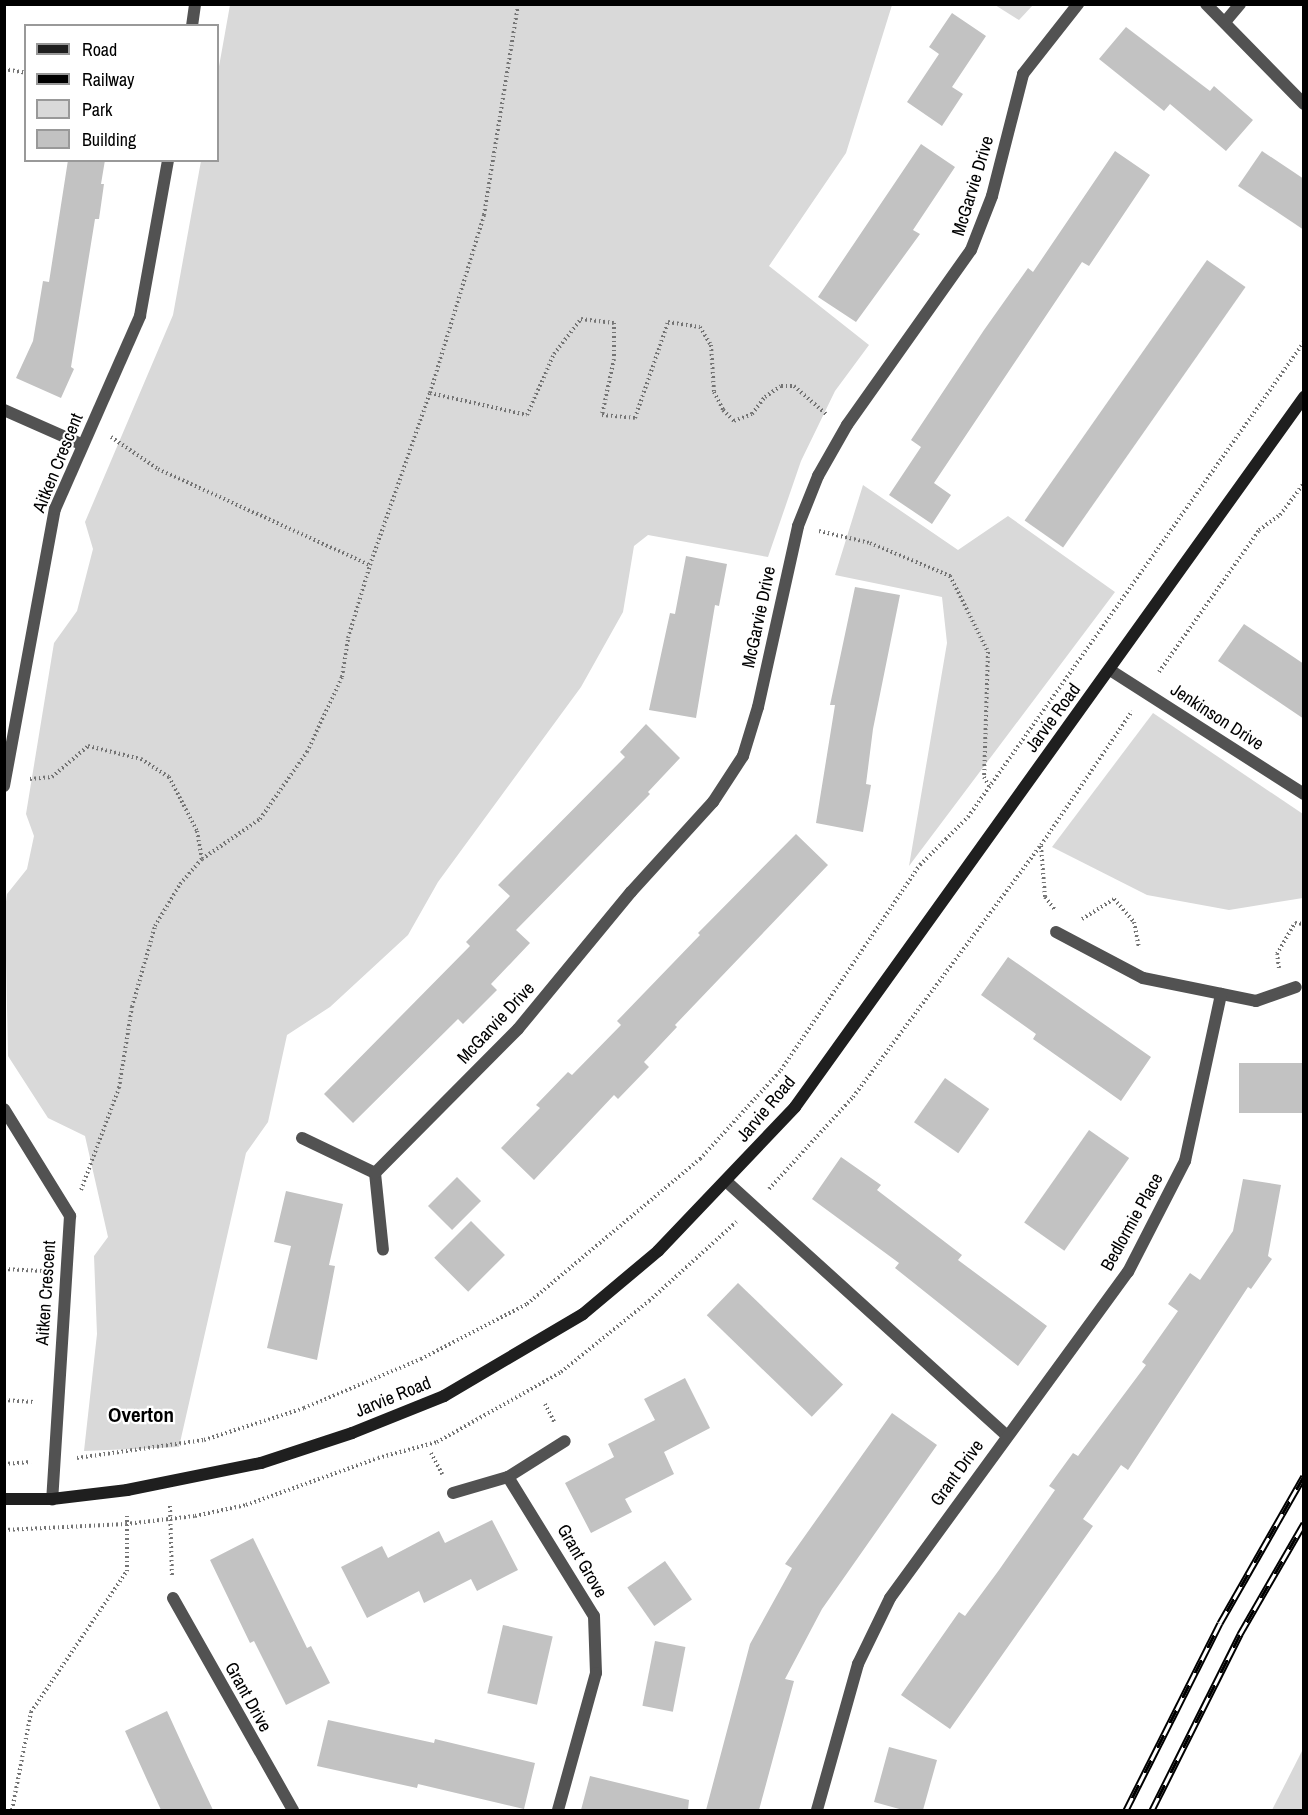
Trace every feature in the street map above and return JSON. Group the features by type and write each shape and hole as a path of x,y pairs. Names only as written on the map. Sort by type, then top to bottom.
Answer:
{"street":[{"path":"192,24 195,4"},
{"name":"McGarvie Drive","path":"375,1173 518,1029 631,892 713,802 743,756 758,707 798,526 818,476 847,424 971,250 992,196 1023,74 1078,4"},
{"path":"1206,4 1304,104"},
{"path":"1225,22 1240,4"},
{"name":"Aitken Crescent","path":"4,786 55,509 140,316 168,162"},
{"name":"Jarvie Road","path":"4,1499 52,1499 127,1490 261,1463 352,1433 444,1396 583,1314 658,1251 727,1182 795,1107 1304,397"},
{"path":"4,410 83,445"},
{"name":"Jenkinson Drive","path":"1110,670 1304,794"},
{"path":"1056,932 1143,978 1256,1001 1300,986"},
{"name":"Bedlormie Place","path":"1007,1436 1128,1272 1185,1161 1221,994"},
{"path":"4,1109 70,1216"},
{"path":"302,1138 375,1173 383,1251"},
{"name":"Grant Drive","path":"727,1182 1007,1436 890,1598 858,1664 817,1810"},
{"name":"Aitken Crescent","path":"52,1499 56,1403 70,1216"},
{"path":"453,1493 508,1477 565,1441"},
{"name":"Grant Grove","path":"508,1477 594,1617 596,1672 558,1810"},
{"name":"Grant Drive","path":"173,1598 293,1810"}],"path":[{"path":"70,1216 103,1137 119,1088 134,996 154,926 180,884 202,859 260,819 307,752 342,677 348,638 370,565 430,393 484,215 518,4"},
{"path":"4,69 24,73"},
{"path":"430,393 527,415 554,354 581,319 614,323 614,359 602,415 635,418 668,322 700,327 711,345 714,392 723,410 734,421 752,414 765,397 781,386 794,386 809,395 824,414 847,424"},
{"path":"4,1464 133,1453 204,1440 304,1408 421,1359 526,1304 700,1159 781,1070 920,865 968,817 1304,342"},
{"path":"93,423 158,470 370,565"},
{"path":"4,1530 126,1524 170,1519 246,1505 378,1458 437,1442 561,1372 649,1301 753,1206 853,1097 1041,845 1259,530 1280,515 1304,483"},
{"path":"798,526 870,543 950,576 988,652 984,777 989,786"},
{"path":"5,782 52,777 88,746 141,759 169,777 197,831 202,859"},
{"path":"1041,845 1045,897 1061,917"},
{"path":"1071,919 1081,920 1114,899 1134,922 1143,978"},
{"path":"1281,992 1277,954 1295,923 1304,924"},
{"path":"4,1269 66,1272"},
{"path":"4,1400 56,1403"},
{"path":"170,1481 173,1598"},
{"path":"12,1810 31,1712 127,1571 127,1490"}],"green space":[{"path":"230,5 892,5 846,153 769,266 869,345 835,391 801,461 768,557 648,535 634,546 623,612 581,687 438,882 408,935 330,1007 287,1035 268,1122 246,1153 179,1447 84,1451 97,1334 94,1256 108,1237 85,1136 48,1118 8,1056 5,909 7,894 27,869 34,836 26,814 54,643 77,611 93,549 85,522 173,315 201,162 219,162 219,66"},
{"path":"995,5 1033,5 1019,20"},
{"path":"863,485 958,550 1008,516 1115,592 909,866 947,643 942,597 835,575"},
{"path":"1153,713 1303,814 1303,898 1229,910 1147,895 1052,847"},
{"path":"1303,1749 1303,1810 1272,1810"}],"building":[{"path":"952,13 986,36 952,87 963,94 942,126 907,102 939,54 929,47"},
{"path":"1126,27 1210,91 1214,86 1253,120 1226,151 1170,104 1164,111 1099,59"},
{"path":"921,144 955,167 913,230 920,234 856,322 818,297"},
{"path":"1115,151 1150,175 1089,266 1082,262 934,483 951,495 932,524 889,495 921,447 911,440 984,330 1028,268 1033,272"},
{"path":"1262,151 1304,179 1304,230 1238,186"},
{"path":"68,162 105,162 99,219 95,219 71,367 74,369 61,398 16,378 33,341 43,281 49,282"},
{"path":"1207,260 1246,287 1063,547 1025,520"},
{"path":"686,556 727,564 719,606 715,605 696,718 649,710 670,613 675,614"},
{"path":"855,587 900,595 873,729 866,784 871,785 863,832 816,823 835,705 830,705"},
{"path":"1244,624 1304,664 1304,719 1218,661"},
{"path":"646,724 680,758 648,792 650,794 516,930 530,943 491,984 497,990 463,1024 458,1019 353,1123 324,1094 470,946 466,942 510,896 498,885 625,757 620,752"},
{"path":"796,834 828,865 675,1025 677,1027 644,1062 649,1067 618,1099 614,1095 534,1180 501,1148 540,1108 536,1105 568,1072 572,1075 621,1025 617,1021 700,935 698,933"},
{"path":"1008,957 1151,1057 1121,1101 1033,1039 1036,1034 981,995"},
{"path":"1239,1063 1304,1063 1304,1113 1239,1113"},
{"path":"945,1078 989,1109 958,1153 914,1122"},
{"path":"1089,1130 1129,1158 1064,1251 1024,1223"},
{"path":"841,1157 881,1185 877,1190 962,1255 958,1260 1047,1326 1018,1366 895,1268 899,1263 812,1199"},
{"path":"457,1177 481,1201 452,1230 428,1206"},
{"path":"1243,1179 1281,1185 1268,1256 1272,1259 1251,1289 1248,1287 1128,1470 1121,1465 1083,1519 1093,1526 950,1729 901,1695 959,1612 965,1616 999,1570 1055,1490 1049,1486 1073,1453 1078,1456 1146,1365 1142,1362 1178,1311 1168,1304 1190,1273 1200,1280 1233,1231"},
{"path":"286,1191 343,1204 329,1265 335,1266 317,1360 267,1348 291,1246 274,1242"},
{"path":"471,1221 505,1255 468,1292 434,1258"},
{"path":"738,1283 843,1384 812,1417 707,1315"},
{"path":"685,1378 710,1428 664,1452 674,1474 625,1499 632,1512 591,1533 565,1483 614,1457 608,1444 655,1420 644,1399"},
{"path":"892,1413 937,1445 822,1609 785,1679 794,1681 759,1810 706,1810 750,1644 792,1568 785,1564"},
{"path":"492,1520 518,1570 477,1591 471,1579 424,1603 419,1591 367,1618 341,1567 382,1546 388,1558 439,1531 445,1543"},
{"path":"253,1538 307,1648 311,1646 330,1683 286,1705 254,1641 250,1643 210,1560"},
{"path":"665,1561 692,1600 654,1626 627,1587"},
{"path":"503,1625 553,1636 537,1705 487,1693"},
{"path":"655,1641 685,1647 673,1712 642,1706"},
{"path":"167,1711 213,1810 161,1810 125,1731"},
{"path":"328,1720 434,1743 435,1739 535,1763 524,1809 418,1784 417,1788 317,1766"},
{"path":"889,1747 937,1760 923,1810 903,1810 874,1802"},
{"path":"590,1776 689,1800 688,1810 581,1810"}],"railway":[{"path":"1126,1810 1220,1623 1304,1476"},
{"path":"1152,1810 1240,1634 1304,1523"}],"district":[{"name":"Overton","path":"141,1415"}]}
